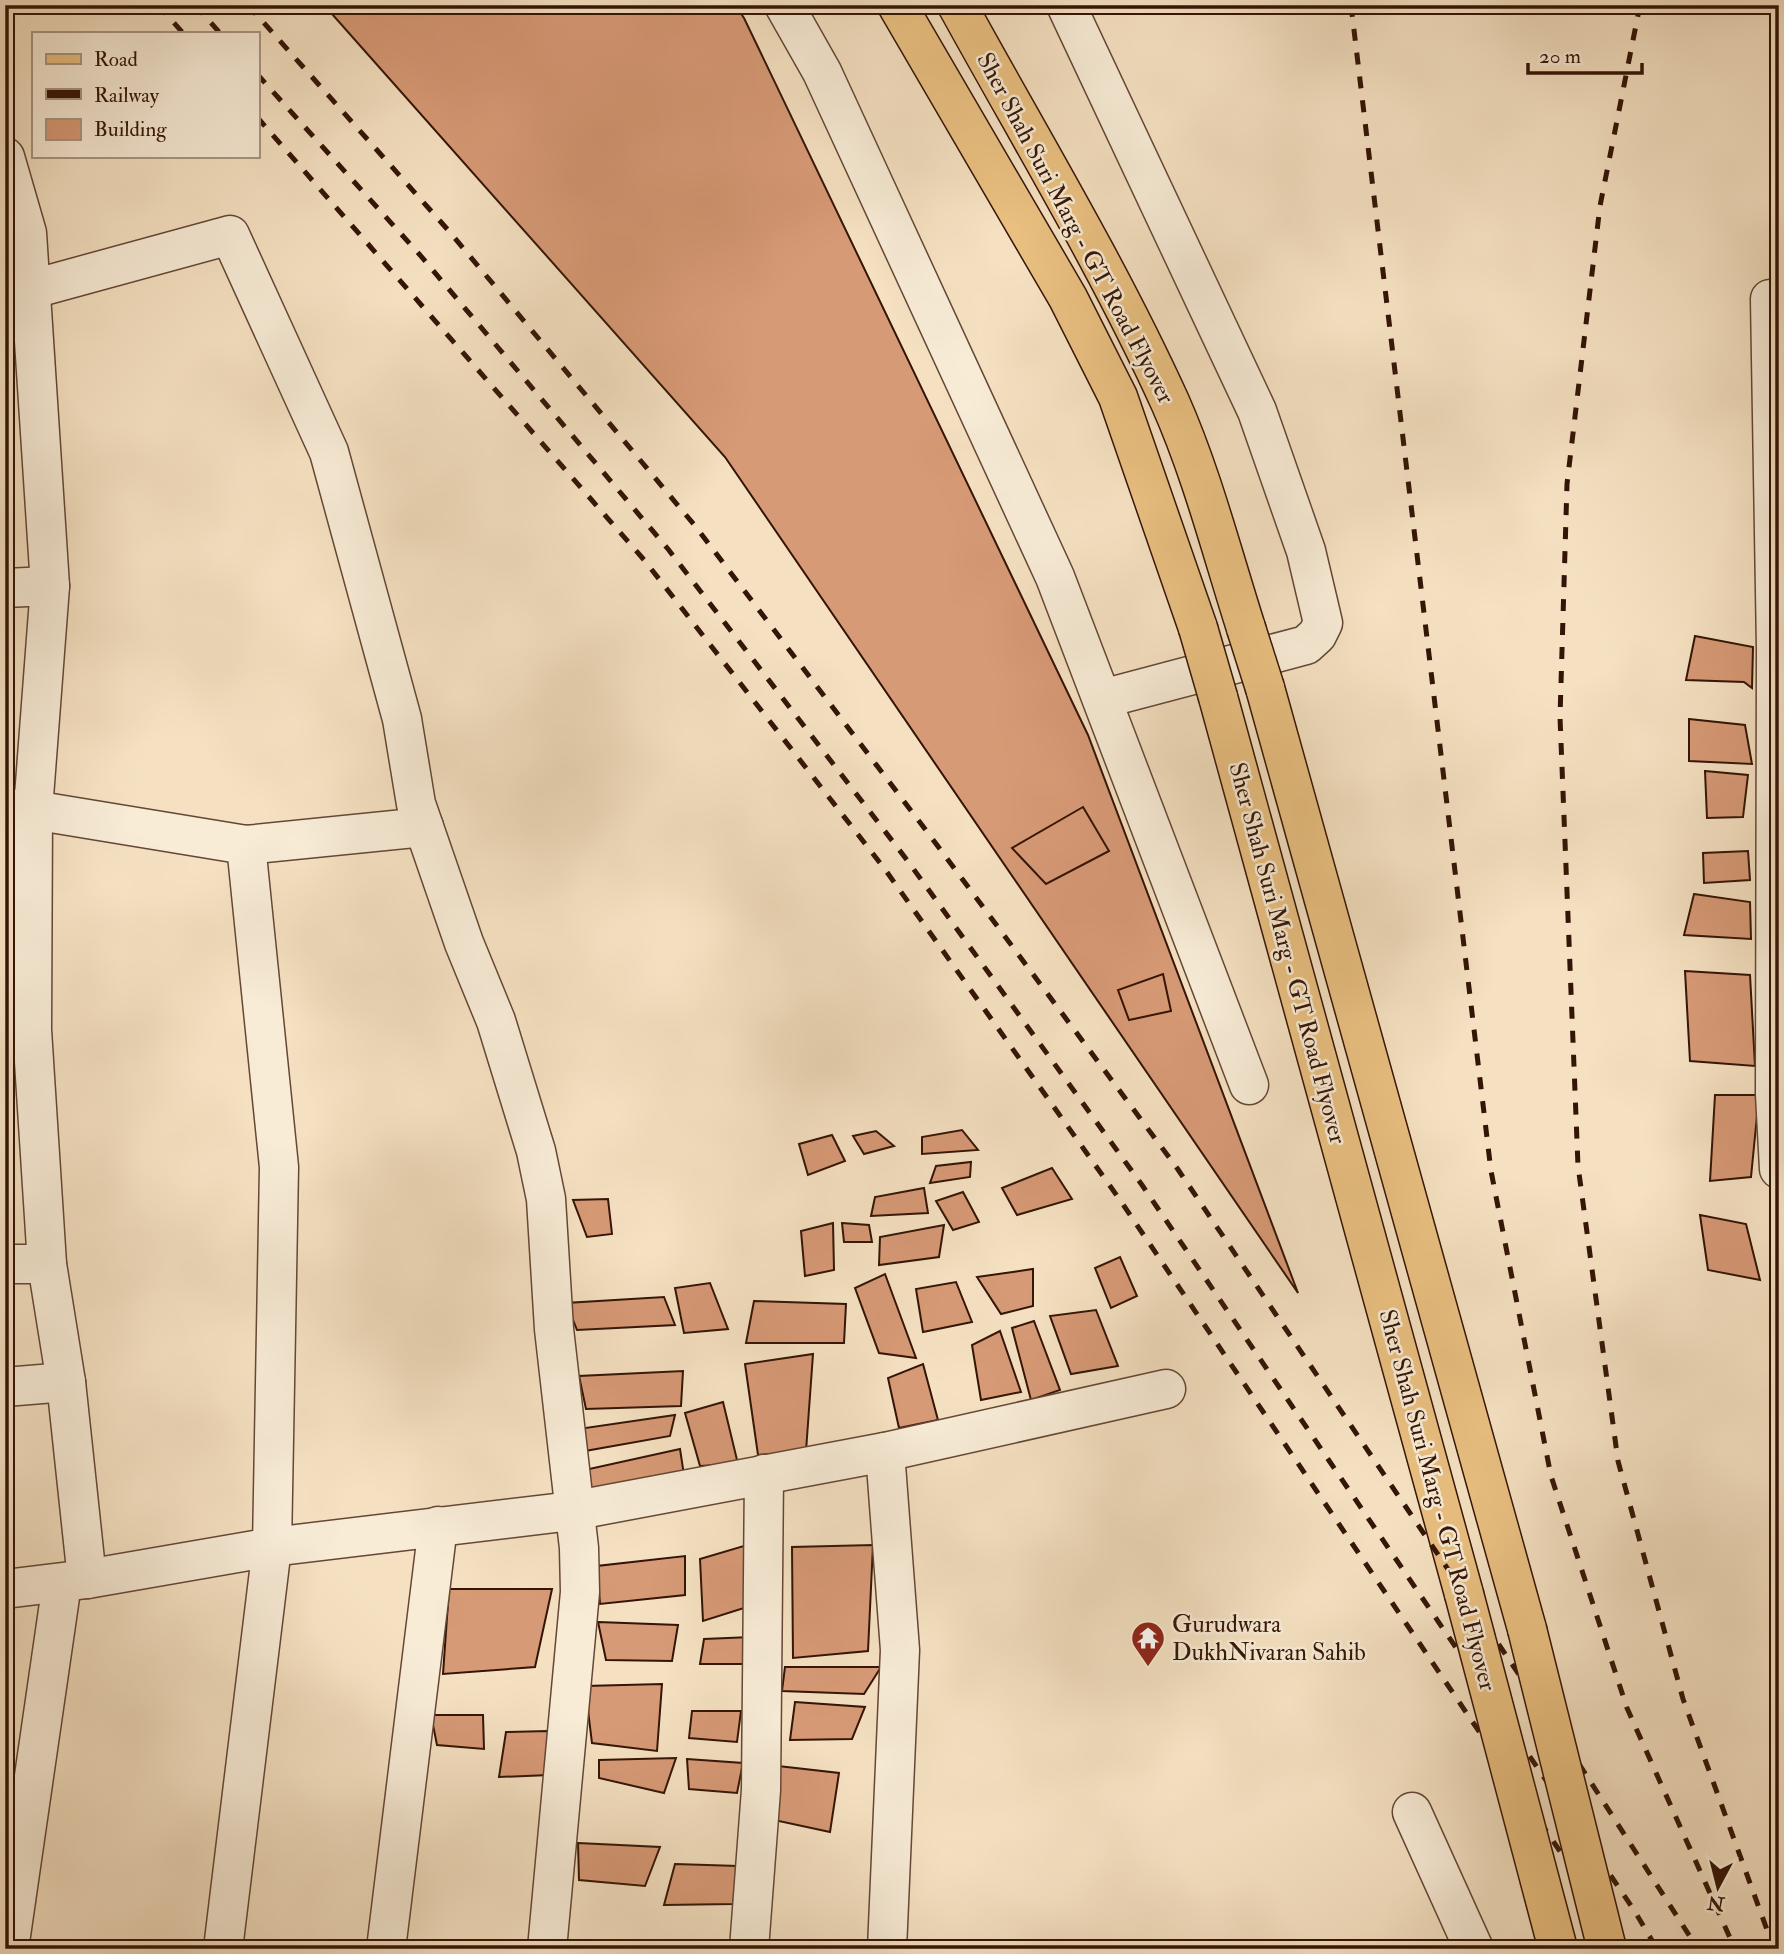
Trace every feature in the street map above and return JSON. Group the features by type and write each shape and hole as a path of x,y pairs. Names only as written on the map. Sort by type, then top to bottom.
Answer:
{"main road":[{"name":"Sher Shah Suri Marg - GT Road Flyover","path":"897,5 1069,298 1118,397 1198,628 1464,1594 1558,1949"},
{"name":"Sher Shah Suri Marg - GT Road Flyover","path":"957,5 1130,321 1171,405 1202,487 1265,688 1527,1629 1606,1949"}],"street":[{"path":"784,5 822,72 1038,539 1249,1085"},
{"path":"1066,5 1256,411 1306,551 1324,623 1317,635 1306,645 1102,699"},
{"path":"5,157 27,233 17,292 50,586 19,809 47,1264 66,1382 75,1581 9,1949"},
{"path":"17,292 230,235 329,452 399,707 416,804 464,943 496,1021 536,1151 546,1199 554,1329 572,1511 579,1548 579,1591 547,1949"},
{"path":"1770,299 1776,649 1775,1094 1779,1169"},
{"path":"5,588 50,586"},
{"path":"19,809 246,845 424,827"},
{"path":"223,1949 272,1547 279,1167 246,845"},
{"path":"5,1264 47,1264"},
{"path":"5,1387 66,1382"},
{"path":"5,1589 75,1581 272,1547 572,1511 885,1452 1166,1389"},
{"path":"885,1452 900,1650 887,1949"},
{"path":"749,1949 761,1790 764,1474"},
{"path":"387,1949 438,1527"},
{"path":"1412,1812 1474,1949"}],"building":[{"path":"324,5 735,5 744,18 1088,735 1298,1293 725,457"},
{"path":"1695,636 1753,647 1752,688 1744,682 1686,680"},
{"path":"1689,719 1745,725 1752,764 1689,761"},
{"path":"1705,771 1748,775 1743,817 1707,818"},
{"path":"1083,807 1109,851 1046,884 1012,848"},
{"path":"1748,851 1750,880 1704,883 1703,853"},
{"path":"1694,894 1750,902 1751,939 1684,935"},
{"path":"1685,971 1750,975 1755,1066 1690,1061"},
{"path":"1163,974 1171,1011 1129,1020 1118,990"},
{"path":"1715,1095 1759,1095 1751,1177 1710,1181"},
{"path":"962,1130 978,1150 922,1154 922,1137"},
{"path":"876,1131 894,1146 864,1154 853,1136"},
{"path":"832,1135 845,1161 808,1175 799,1144"},
{"path":"971,1162 970,1177 930,1183 936,1166"},
{"path":"1052,1168 1072,1199 1017,1215 1002,1188"},
{"path":"924,1188 928,1213 871,1216 875,1197"},
{"path":"963,1192 979,1222 953,1230 936,1201"},
{"path":"608,1199 612,1234 587,1237 573,1200"},
{"path":"1700,1215 1746,1224 1760,1280 1708,1270"},
{"path":"833,1223 834,1270 805,1276 801,1231"},
{"path":"842,1223 869,1225 872,1242 844,1242"},
{"path":"944,1225 939,1257 879,1265 880,1237"},
{"path":"1120,1257 1137,1296 1111,1308 1095,1268"},
{"path":"1033,1269 1033,1306 1001,1314 977,1277"},
{"path":"885,1274 916,1358 879,1353 855,1288"},
{"path":"956,1282 972,1322 923,1332 916,1289"},
{"path":"710,1283 728,1329 684,1333 675,1288"},
{"path":"664,1297 675,1325 577,1330 566,1303"},
{"path":"754,1301 846,1304 844,1343 746,1343"},
{"path":"1096,1310 1118,1366 1071,1374 1050,1316"},
{"path":"1034,1321 1060,1390 1031,1400 1012,1328"},
{"path":"1000,1331 1021,1392 981,1400 972,1345"},
{"path":"813,1354 806,1451 758,1455 745,1364"},
{"path":"923,1364 938,1420 899,1428 888,1378"},
{"path":"683,1371 681,1406 586,1409 579,1376"},
{"path":"723,1402 738,1464 700,1466 685,1413"},
{"path":"675,1415 670,1436 585,1451 585,1428"},
{"path":"680,1449 684,1475 585,1500 589,1469"},
{"path":"747,1545 744,1608 703,1621 700,1559"},
{"path":"873,1545 868,1651 793,1658 792,1547"},
{"path":"685,1556 685,1595 600,1604 597,1566"},
{"path":"449,1589 552,1589 535,1667 443,1674"},
{"path":"598,1622 678,1625 672,1661 606,1660"},
{"path":"751,1637 750,1664 700,1664 704,1639"},
{"path":"785,1667 881,1667 864,1694 782,1691"},
{"path":"662,1684 657,1751 592,1743 585,1686"},
{"path":"795,1702 865,1707 852,1739 790,1740"},
{"path":"692,1711 741,1711 737,1742 689,1738"},
{"path":"431,1715 483,1715 484,1749 437,1745"},
{"path":"548,1731 549,1775 499,1777 506,1732"},
{"path":"676,1758 664,1793 599,1778 599,1760"},
{"path":"687,1759 743,1763 737,1793 689,1789"},
{"path":"778,1766 839,1773 830,1832 774,1820"},
{"path":"578,1843 660,1847 645,1886 579,1880"},
{"path":"675,1864 738,1866 733,1904 664,1905"}],"railway":[{"path":"158,5 182,32"},
{"path":"195,5 219,32"},
{"path":"248,5 448,230 696,527 931,837 1177,1168 1572,1753 1698,1949"},
{"path":"1351,5 1491,1171 1551,1476 1627,1708 1735,1949"},
{"path":"1640,5 1600,206 1567,484 1560,717 1578,1166 1618,1461 1683,1699 1774,1949"},
{"path":"259,76 420,255 668,549 907,860 1142,1185 1634,1910 1657,1949"},
{"path":"259,119 645,561 884,868 1120,1200 1626,1949"}],"place":[{"name":"Gurudwara DukhNivaran Sahib","path":"1148,1668"}]}
